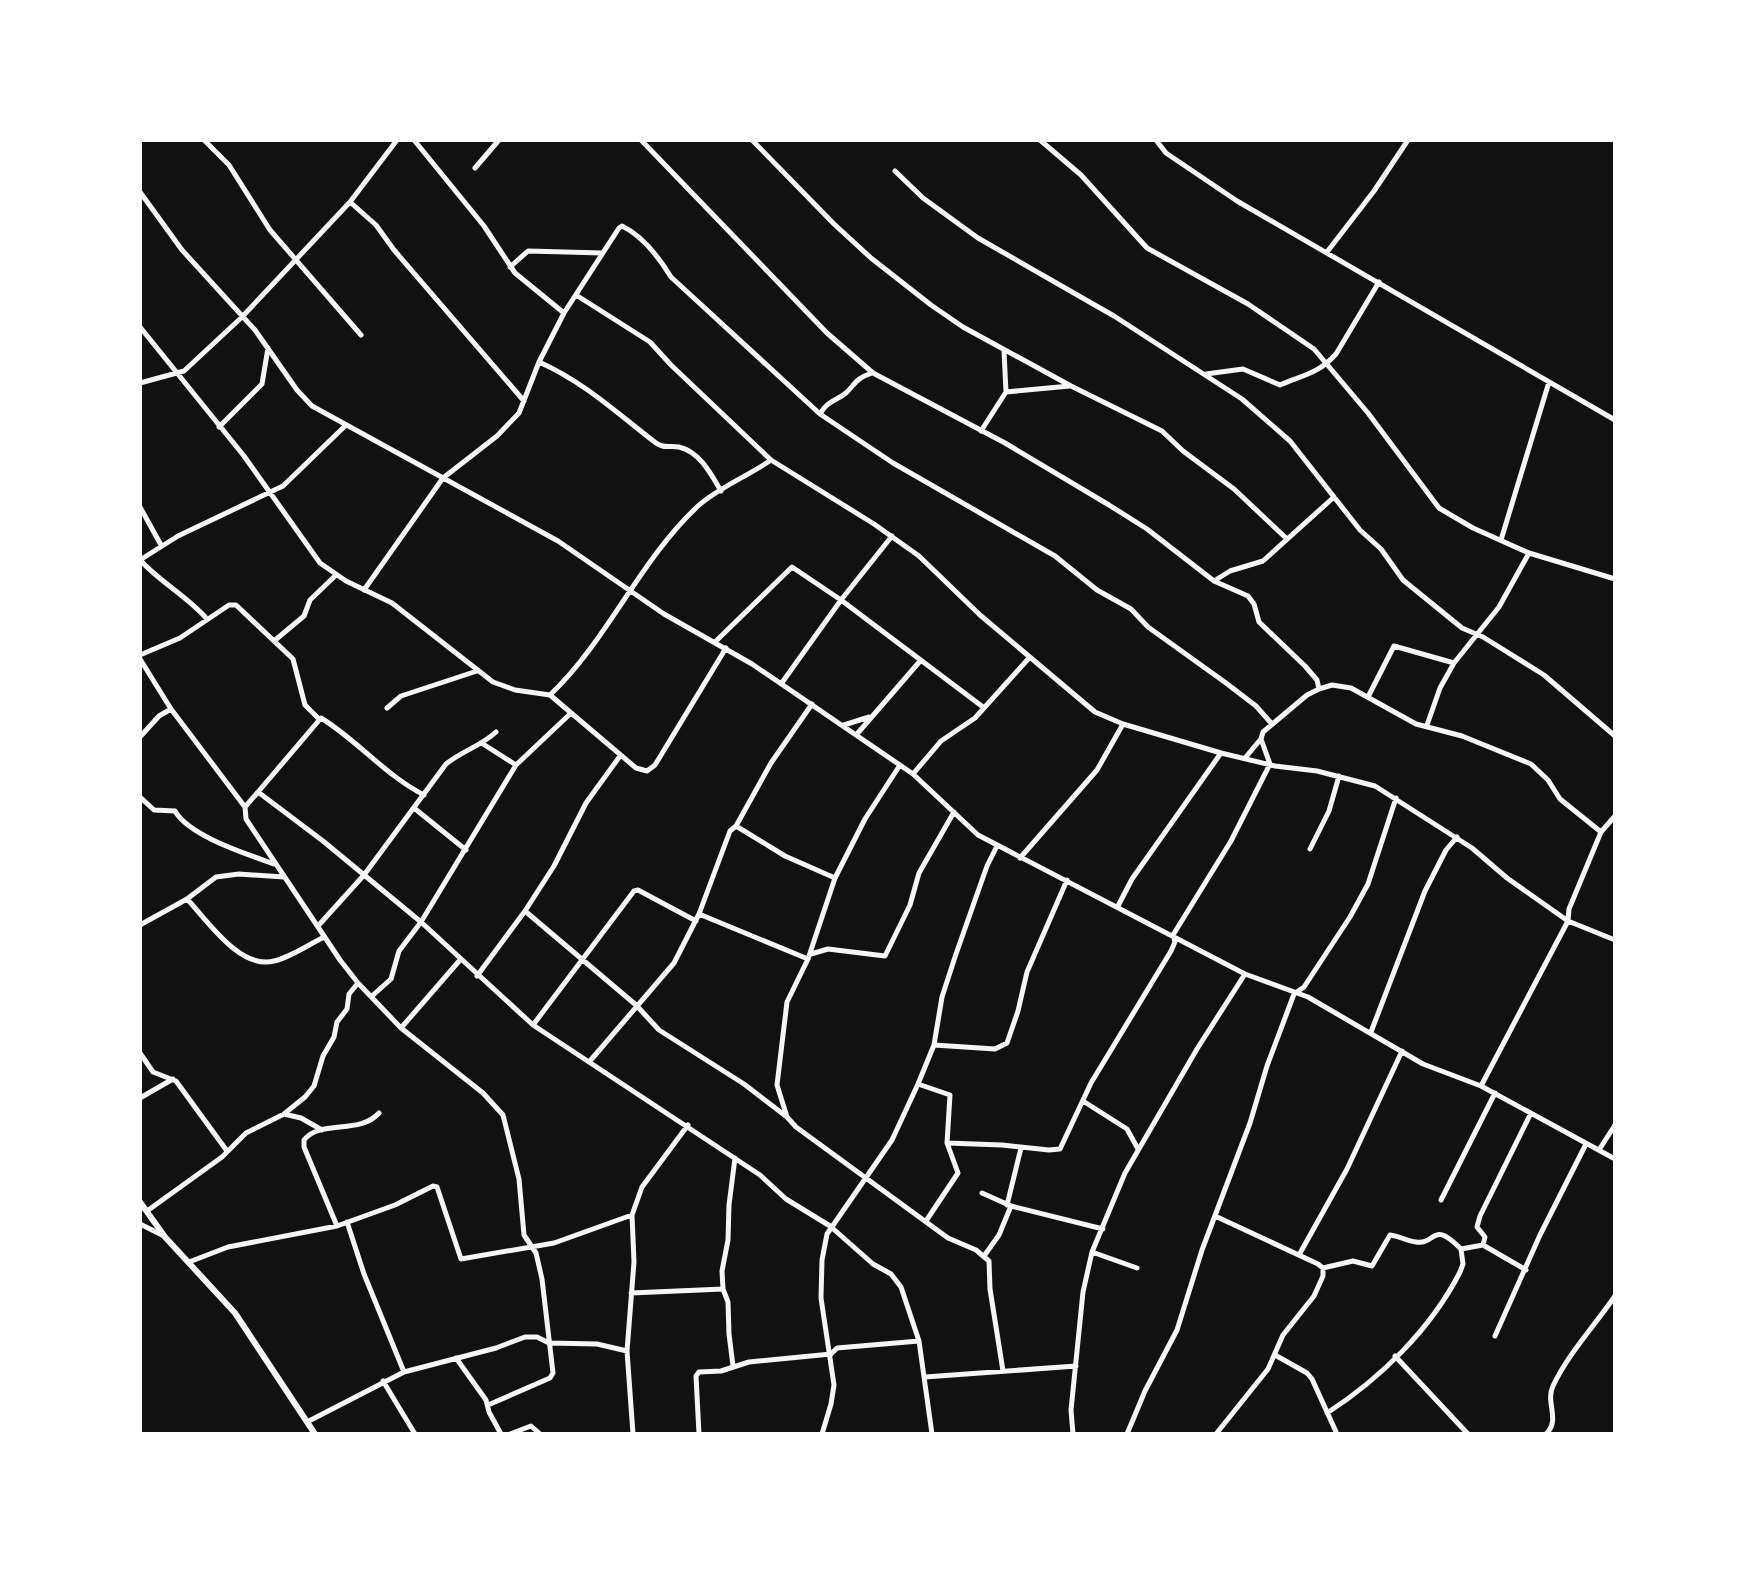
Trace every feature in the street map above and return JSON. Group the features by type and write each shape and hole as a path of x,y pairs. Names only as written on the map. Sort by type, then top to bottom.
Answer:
{"street":[{"path":"204,140 229,165 270,230 361,335"},
{"path":"140,383 178,374 242,317 350,202 397,140"},
{"path":"414,140 484,226 510,267 564,313"},
{"path":"475,168 499,140"},
{"path":"641,140 827,333 873,373 981,431 1127,516 1214,581 1250,599 1259,622 1305,666 1317,680 1319,689"},
{"path":"752,140 871,258 931,305 1004,350 1162,431 1183,451 1234,489 1287,539"},
{"path":"1040,140 1081,175 1147,248 1286,328 1314,349 1439,508 1459,521 1529,553 1615,579"},
{"path":"1156,140 1166,153 1237,201 1615,420"},
{"path":"1327,252 1408,140"},
{"path":"895,171 923,198 978,238 1114,316 1205,374 1269,421 1290,441 1360,530 1381,549 1403,580 1450,620 1551,680 1615,736"},
{"path":"140,192 182,250 268,348 308,402 345,426 558,541 674,620 727,648 913,774 965,825 997,846 1245,974 1308,997 1423,1064 1481,1086 1615,1159"},
{"path":"350,202 376,225 524,401"},
{"path":"364,590 443,478 497,436 519,413 539,362 564,313 619,228 626,227 656,256 671,277 820,414 893,463 1055,556 1097,590 1131,609 1148,627 1256,706 1272,724"},
{"path":"510,267 528,251 602,253"},
{"path":"1205,374 1243,369 1280,385 1307,377 1328,364 1352,332 1379,282"},
{"path":"576,295 657,348 771,460 919,556 974,609 1083,704 1123,724 1221,753 1362,781 1396,798 1457,837 1512,883 1568,921 1615,940"},
{"path":"140,327 244,456 316,558 336,575 392,603 477,671 505,687 550,695 620,756 644,771 654,767 727,648"},
{"path":"219,427 262,384 268,348"},
{"path":"981,431 1006,392 1004,350"},
{"path":"539,362 584,385 660,446 682,448 698,459 707,467 721,491"},
{"path":"820,414 829,401 845,393 859,377 873,373"},
{"path":"1501,540 1549,382"},
{"path":"1006,392 1071,386"},
{"path":"207,619 192,602 171,590 140,560 161,545 270,494 288,481 345,426"},
{"path":"550,695 631,591 643,570 690,514 708,498 771,460"},
{"path":"1214,581 1230,571 1263,561 1334,497"},
{"path":"140,507 161,545"},
{"path":"781,684 892,536"},
{"path":"1427,725 1440,688 1454,663 1507,594 1529,553"},
{"path":"716,641 792,567 983,707"},
{"path":"274,641 304,616 310,600 336,575"},
{"path":"424,795 388,771 369,752 355,746 323,718 318,718 302,700 293,659 236,605 229,605 180,638 140,657 171,709 245,807 246,819 358,983 401,1028 483,1093 503,1115 519,1179 524,1235 538,1259 542,1279 552,1376 488,1405"},
{"path":"1368,697 1394,646 1454,663"},
{"path":"913,774 935,747 975,718 1029,658"},
{"path":"857,734 921,660"},
{"path":"387,708 401,696 477,671"},
{"path":"1245,758 1272,724 1307,695 1341,685 1409,721 1462,736 1531,764 1548,780 1560,799 1601,832"},
{"path":"590,1061 668,972 696,921 728,837 771,763 812,704"},
{"path":"140,737 159,716 171,709"},
{"path":"372,996 391,979 399,951 421,922 516,765 570,714"},
{"path":"843,725 872,717"},
{"path":"245,807 318,718"},
{"path":"1020,858 1097,770 1123,724"},
{"path":"318,926 364,875 451,760 483,744 496,732"},
{"path":"947,1143 1060,1149 1091,1083 1171,951 1175,942 1173,935 1231,841 1270,764 1261,739"},
{"path":"483,744 516,765"},
{"path":"1118,906 1132,879 1221,753"},
{"path":"477,976 525,911 554,866 586,803 620,756"},
{"path":"787,1117 778,1090 781,1035 787,1002 809,956 835,878 865,819 900,765"},
{"path":"1310,849 1329,811 1339,776"},
{"path":"258,792 421,922 533,1025 760,1175 786,1199 830,1226 873,1264 895,1278 905,1294 919,1341 932,1434"},
{"path":"140,797 154,810 175,811 192,829 233,850 275,864"},
{"path":"1127,1434 1145,1391 1177,1330 1294,994 1304,987 1368,884 1396,798"},
{"path":"414,808 466,850"},
{"path":"699,914 809,956 836,949 885,956 910,905 919,873 954,812"},
{"path":"1481,1086 1568,921 1569,909 1601,832 1615,816"},
{"path":"736,826 785,856 835,878"},
{"path":"1371,1032 1425,891 1446,850 1457,837"},
{"path":"822,1434 834,1394 821,1298 822,1260 830,1226 892,1140 918,1084 934,1045 942,997 956,954 997,846"},
{"path":"140,925 187,899 216,877 239,874 284,877"},
{"path":"934,1045 995,1049 1007,1043 1027,972 1067,880"},
{"path":"533,1025 634,891 638,890 696,921"},
{"path":"187,899 231,946 250,960 263,963 277,960 324,937"},
{"path":"525,911 585,959 659,1030 768,1102 866,1180 948,1238 984,1256 990,1267 990,1289 1003,1371"},
{"path":"401,1028 460,960"},
{"path":"1073,1434 1071,1418 1083,1292 1092,1252 1117,1190 1139,1150 1197,1049 1245,974"},
{"path":"147,1211 255,1127 294,1108 314,1086 337,1022 347,1009 349,994 358,983"},
{"path":"1299,1255 1347,1169 1402,1051"},
{"path":"140,1053 153,1072 173,1079 227,1151"},
{"path":"140,1098 173,1079"},
{"path":"918,1084 950,1095 947,1143 958,1173 926,1221"},
{"path":"768,1102 778,1090"},
{"path":"1441,1200 1495,1093"},
{"path":"1083,1101 1127,1129 1139,1150"},
{"path":"337,1226 303,1143 307,1135 363,1125 379,1113"},
{"path":"1483,1245 1485,1237 1477,1227 1480,1216 1531,1113"},
{"path":"284,1114 301,1118 323,1131"},
{"path":"633,1434 627,1351 634,1262 632,1215 642,1187 688,1125"},
{"path":"1599,1150 1615,1125"},
{"path":"1495,1336 1540,1235 1586,1144"},
{"path":"984,1256 999,1235 1009,1206 1021,1148"},
{"path":"733,1366 722,1271 728,1240 735,1158"},
{"path":"188,1263 228,1247 337,1226 395,1205 435,1186 449,1217 459,1258 532,1247 632,1215"},
{"path":"982,1193 1009,1206 1103,1229"},
{"path":"140,1202 165,1237 235,1313 315,1434"},
{"path":"1215,1216 1323,1268 1353,1261 1372,1266 1390,1235 1420,1243 1434,1235 1447,1236 1461,1249 1463,1264 1426,1327 1349,1398 1327,1413"},
{"path":"347,1222 369,1288 404,1372"},
{"path":"140,1224 165,1237"},
{"path":"1461,1249 1483,1245 1526,1270"},
{"path":"1092,1252 1137,1268"},
{"path":"1217,1433 1268,1369 1283,1335 1314,1296 1323,1276 1323,1268"},
{"path":"631,1293 723,1289"},
{"path":"1546,1434 1553,1425 1551,1389 1615,1296"},
{"path":"307,1422 404,1372 528,1337 537,1337 549,1343 597,1344 627,1351"},
{"path":"699,1434 696,1376 699,1372 721,1371 749,1362 831,1354 837,1348 919,1341"},
{"path":"1275,1355 1307,1373 1337,1434"},
{"path":"1395,1356 1468,1434"},
{"path":"456,1358 488,1405 501,1434"},
{"path":"925,1377 1076,1366"},
{"path":"383,1381 415,1434"},
{"path":"510,1434 531,1426 540,1434"}]}
